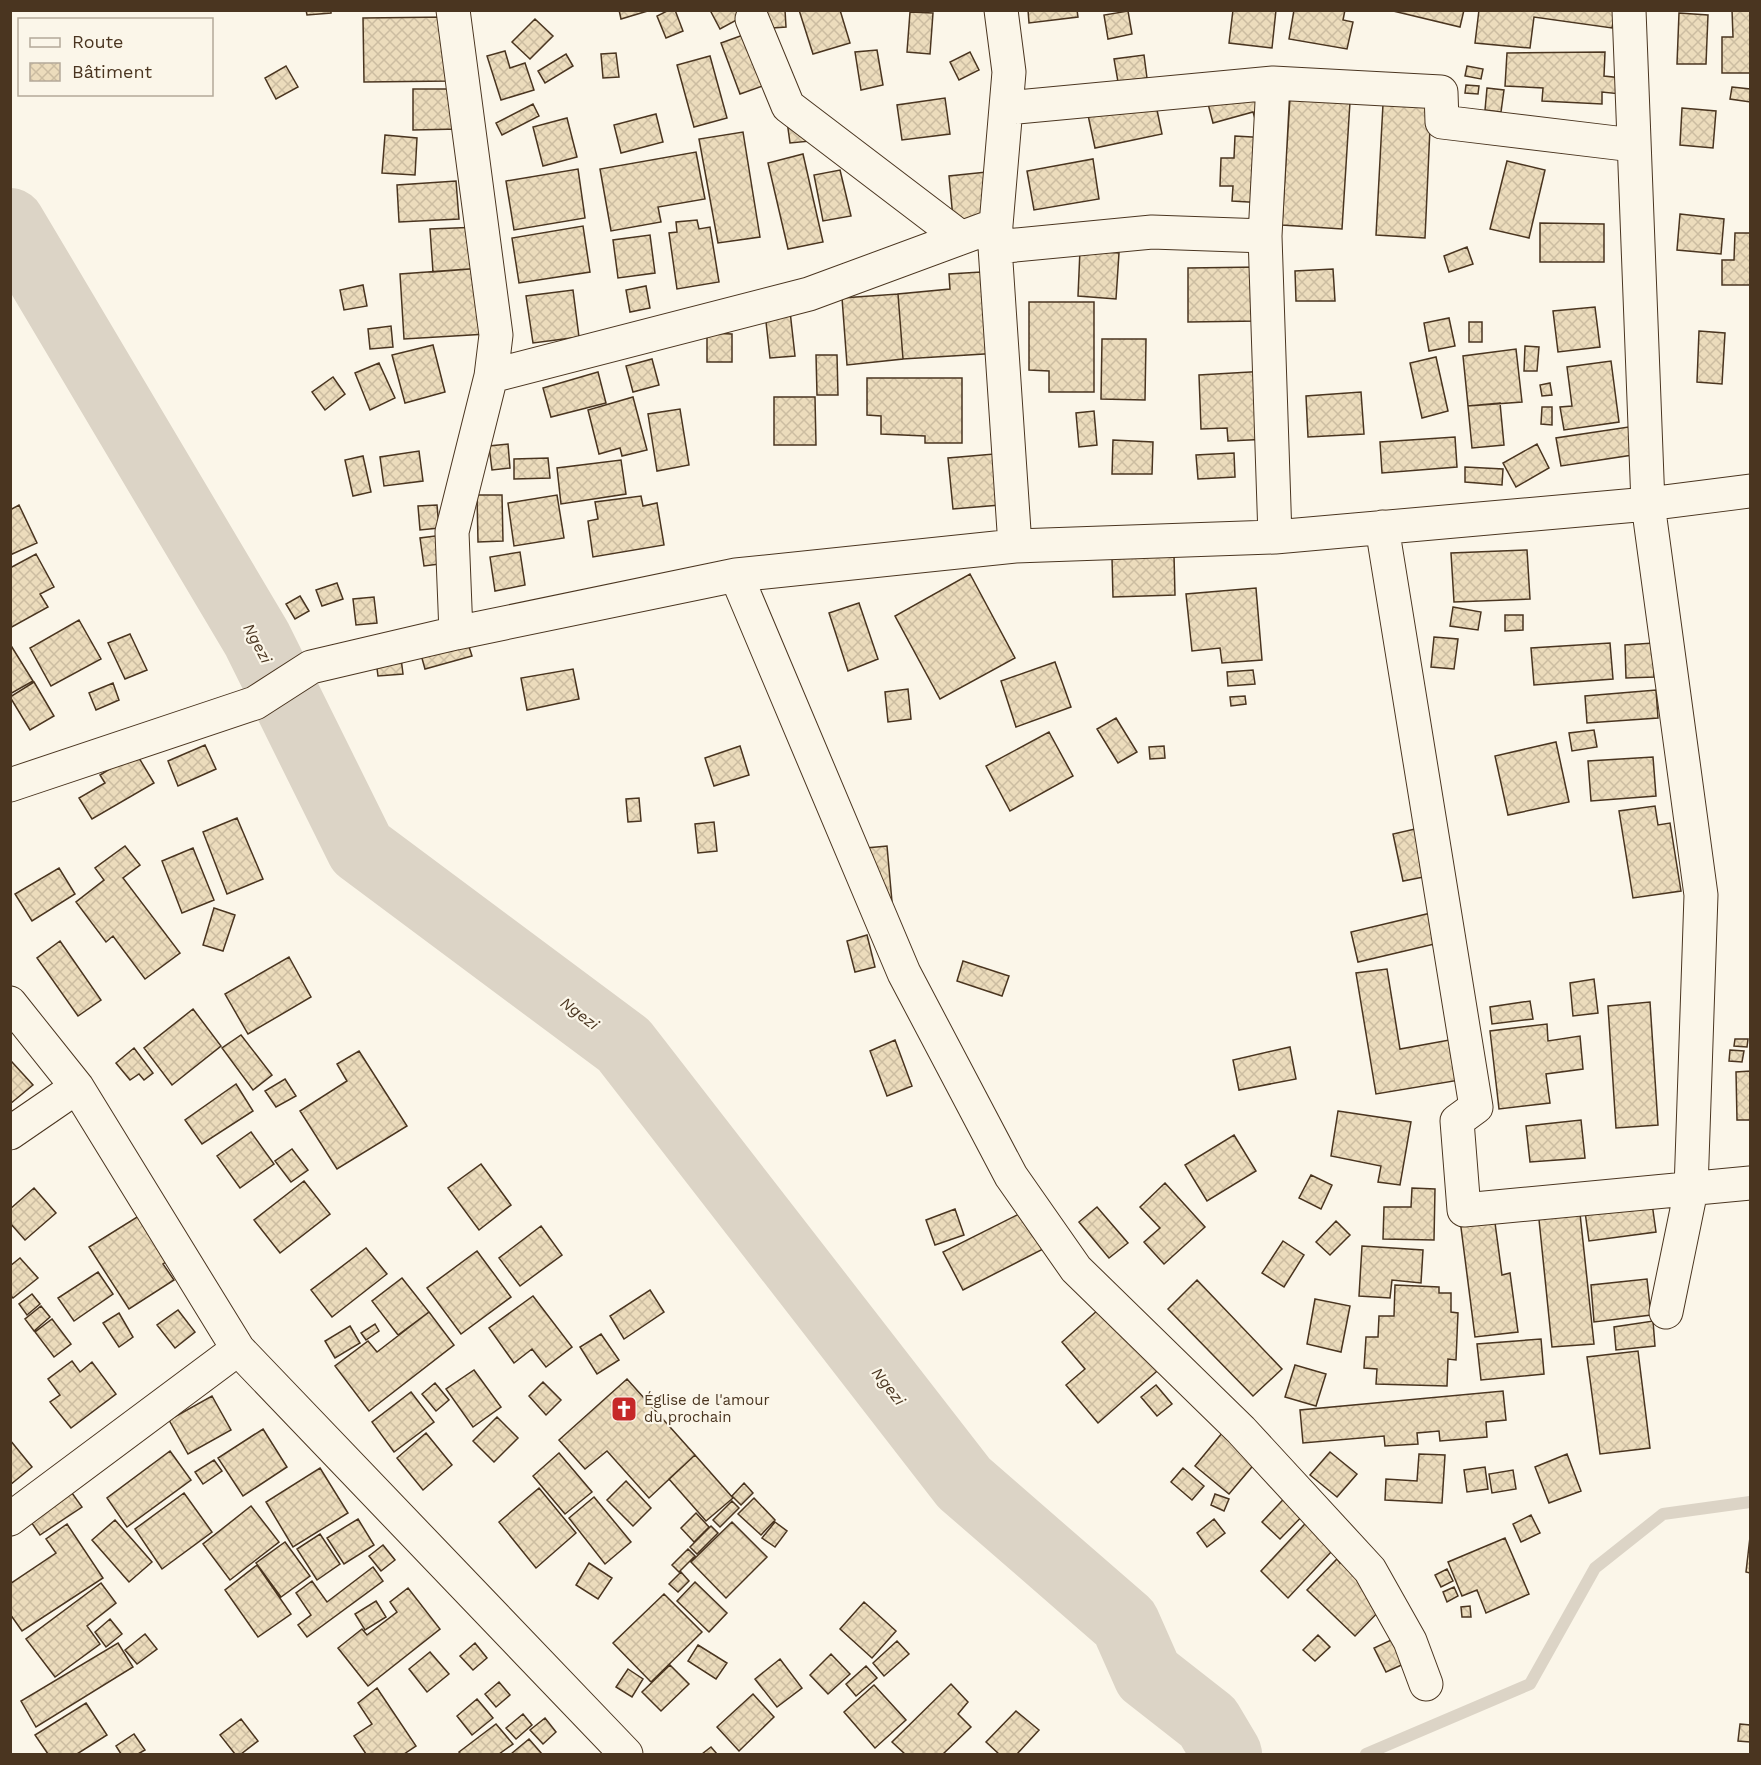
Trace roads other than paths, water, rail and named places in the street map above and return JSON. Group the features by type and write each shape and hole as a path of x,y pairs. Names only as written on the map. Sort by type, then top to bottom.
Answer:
{"street":[{"path":"453,10 496,335 491,376 452,532 456,633"},
{"path":"1002,10 1009,72 995,236 1016,546"},
{"path":"1629,10 1648,504 1701,895 1691,1190 1666,1312"},
{"path":"753,19 788,106 960,237"},
{"path":"1006,108 1273,83 1441,92 1442,123 1633,144"},
{"path":"1273,83 1265,237 1275,537"},
{"path":"491,376 809,294 960,237 1152,232 1265,237"},
{"path":"10,785 255,703 311,667 456,633 736,575 1016,546 1275,537 1648,504 1750,491"},
{"path":"1382,527 1476,1107 1457,1121 1464,1210 1750,1183"},
{"path":"736,575 904,973 1011,1176 1076,1269 1241,1430 1370,1570 1410,1641 1426,1684"},
{"path":"10,1003 77,1087 238,1349 626,1755"},
{"path":"10,1133 77,1087"},
{"path":"10,1519 238,1349"}],"waterway":[{"name":"Ngezi","path":"10,223 257,639 361,849 624,1045 964,1483 1125,1623 1148,1675 1208,1722 1227,1754"},
{"path":"1366,1754 1530,1684 1595,1568 1663,1514 1750,1502"}],"place":[{"name":"Église de l'amour du prochain","path":"624,1409"}]}
